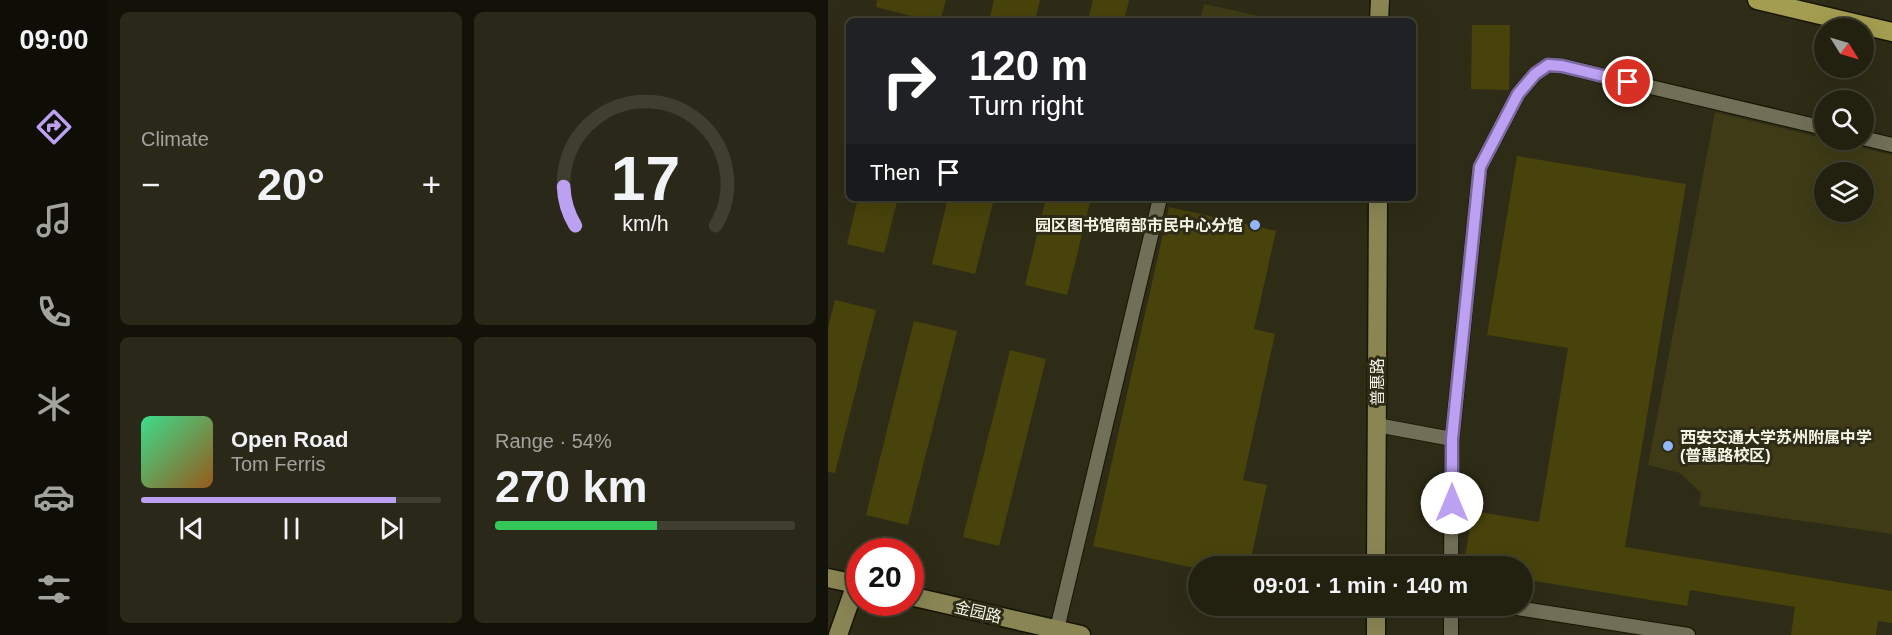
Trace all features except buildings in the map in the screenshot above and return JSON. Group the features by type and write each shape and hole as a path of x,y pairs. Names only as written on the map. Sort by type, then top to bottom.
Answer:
{"main road":[{"path":"1380,0 1380,18"},
{"path":"1757,0 1892,32"},
{"name":"普惠路","path":"1376,556 1378,201"},
{"path":"828,578 846,582"},
{"name":"金园路","path":"924,599 1081,635"},
{"path":"838,635 846,614"},
{"path":"1376,616 1376,635"}],"lane":[{"path":"1451,556 1452,439 1480,167 1518,94 1535,74 1548,65 1562,66 1814,126"},
{"path":"1874,141 1892,145"},
{"path":"1057,629 1159,201"},
{"path":"1377,425 1452,439"},
{"path":"1533,611 1688,635"},
{"path":"1451,616 1451,635"}],"shaded area":[{"path":"1204,4 1269,18 1201,18"},
{"path":"1715,112 1814,136 1814,150 1871,150 1892,155 1892,534 1699,506 1701,493 1680,473 1648,465"}],"place":[{"name":"园区图书馆南部市民中心分馆","path":"1255,225"},
{"name":"西安交通大学苏州附属中学 (普惠路校区)","path":"1668,446"}],"route":[{"path":"1452,503 1452,439 1480,167 1518,94 1535,74 1548,65 1562,66 1628,82"}]}
